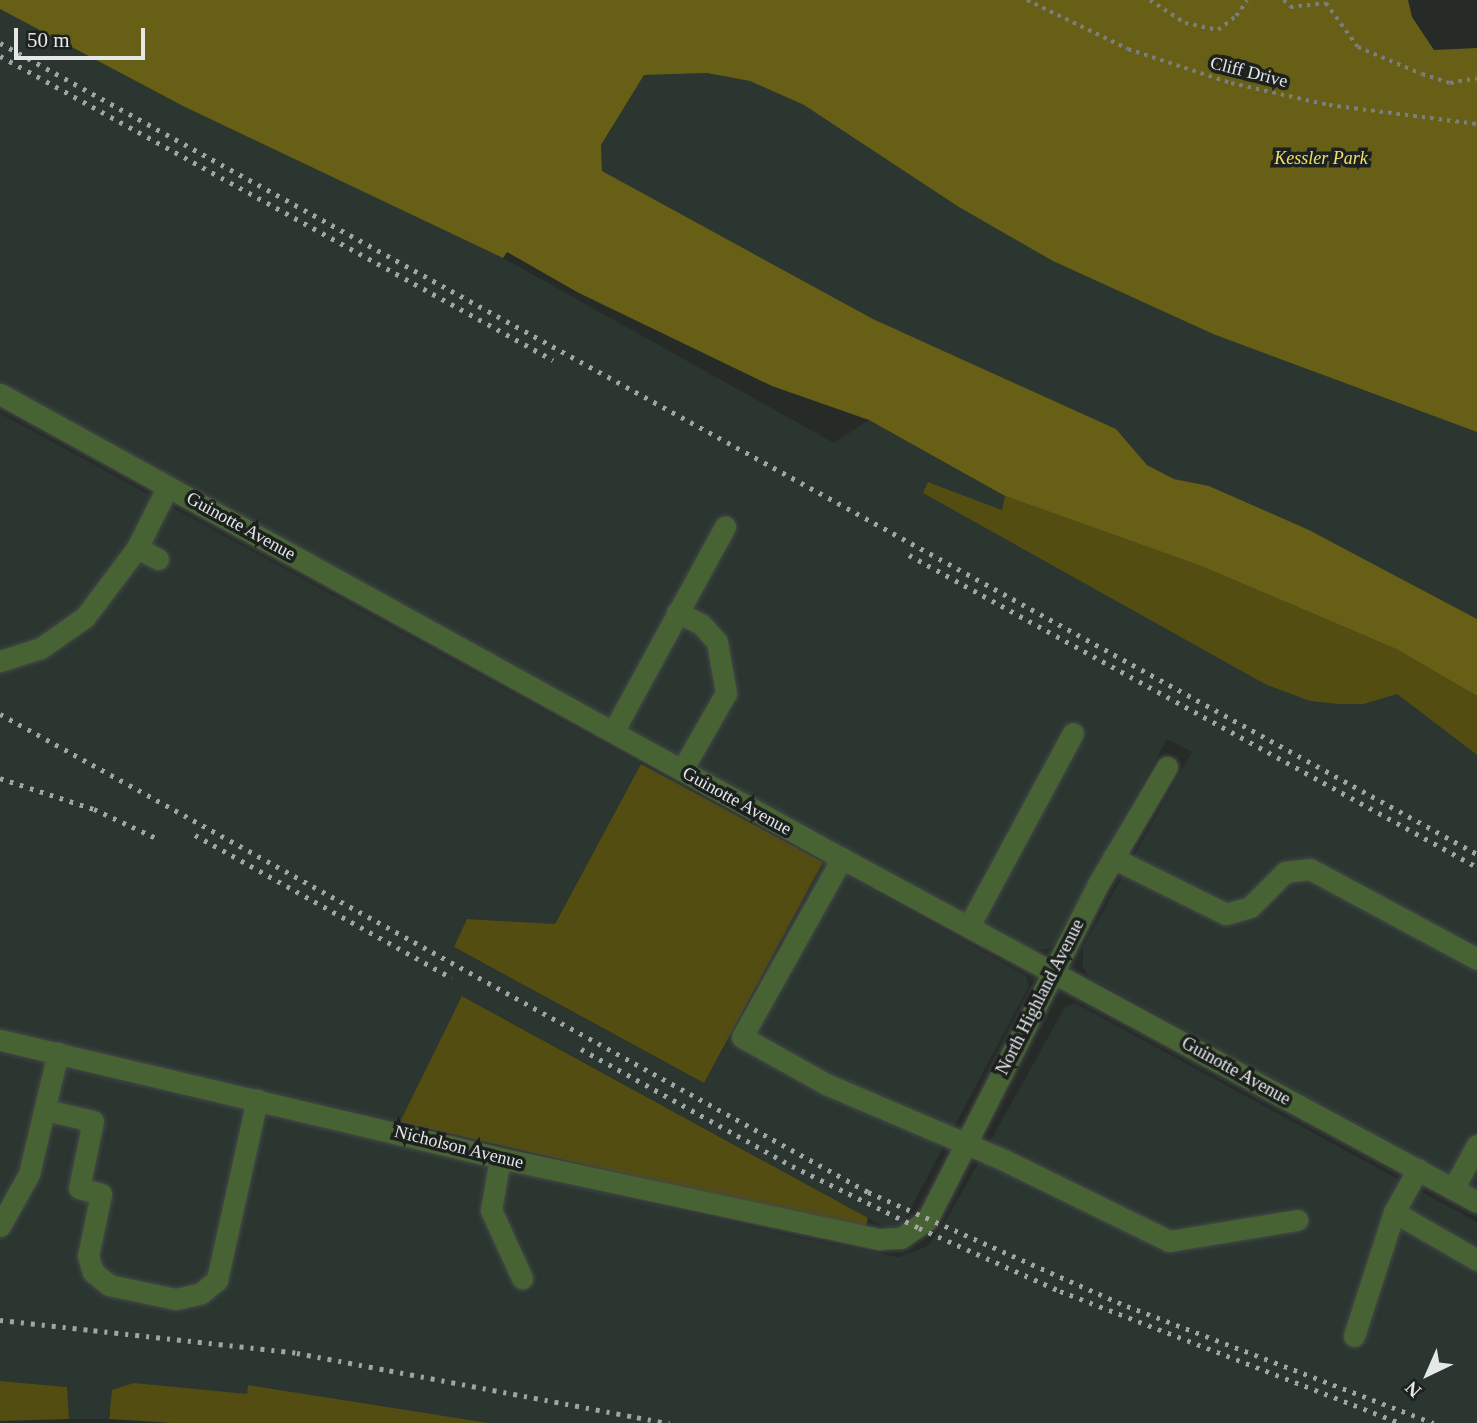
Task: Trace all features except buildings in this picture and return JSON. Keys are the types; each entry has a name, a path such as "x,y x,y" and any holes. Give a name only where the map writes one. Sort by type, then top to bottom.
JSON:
{"street":[{"name":"Guinotte Avenue","path":"0,394 842,858 1477,1202"},
{"path":"0,661 41,648 85,617 137,548 168,486"},
{"path":"613,732 725,527"},
{"path":"137,548 158,559"},
{"path":"677,612 701,624 717,642 726,692 682,770"},
{"path":"969,926 1073,733"},
{"name":"North Highland Avenue","path":"919,1228 927,1220 1113,858 1167,767"},
{"path":"842,858 742,1037 887,1113 966,1143 1169,1241 1297,1220"},
{"path":"1113,858 1226,914 1250,907 1285,872 1310,869 1477,959"},
{"name":"Nicholson Avenue","path":"0,1040 500,1158 879,1239 901,1238 919,1228"},
{"path":"0,1226 29,1174 58,1052"},
{"path":"46,1110 93,1121 79,1188 101,1195 88,1256 93,1272 109,1285 176,1299 201,1293 217,1280 257,1099"},
{"path":"1453,1189 1477,1145"},
{"path":"500,1158 491,1210 522,1278"},
{"path":"1353,1336 1394,1212 1418,1170"},
{"path":"1394,1212 1477,1260"}],"path":[{"name":"Cliff Drive","path":"1027,0 1128,49 1231,83 1329,105 1477,124"},
{"path":"1150,0 1185,23 1218,30 1236,16 1247,0"},
{"path":"1284,0 1290,7 1326,3 1358,47 1422,74 1450,83 1477,78"}],"shaded area":[{"path":"0,9 183,106 503,258 834,443 869,420 1005,496 1002,510 929,482 1310,701 1364,704 1397,694 1477,755 1477,1190 1090,978 1083,968 1083,947 1192,752 1167,739 1055,943 1049,949 1032,950 0,382"},
{"path":"707,73 750,81 804,105 1053,261 1213,334 1477,432 1477,619 1309,530 1209,486 1174,479 1147,465 1116,429 873,319 602,171 601,146 644,75"},
{"path":"0,413 641,764 555,924 467,919 455,948 704,1083 823,862 1026,976 1029,986 902,1225 886,1228 463,996 400,1122 0,1031"},
{"path":"928,482 1002,510 1005,496 1201,566 1396,649 1477,696 1477,755 1397,694 1364,704 1340,704 1310,701 1265,684 923,493"},
{"path":"641,764 823,862 704,1083 454,947 467,919 555,924"},
{"path":"462,996 868,1218 865,1230 400,1122"},
{"path":"1075,1003 1477,1222 1477,1423 489,1423 248,1385 247,1395 134,1383 108,1414 109,1419 69,1419 67,1387 0,1381 0,1053 800,1238 898,1257 928,1246 948,1217 1065,1007"},
{"path":"0,1381 67,1387 69,1419 0,1421"},
{"path":"134,1383 247,1394 248,1385 489,1423 173,1423 109,1419 112,1390"}],"green space":[{"name":"Kessler Park","path":"0,0 1408,0 1412,17 1434,50 1477,48 1477,432 1213,334 1053,261 959,207 804,105 750,81 707,73 644,75 601,145 602,171 873,319 1116,429 1147,465 1174,479 1209,486 1309,530 1477,619 1477,696 1396,649 1201,566 1005,496 869,420 772,386 579,293 507,252 503,258 183,106 0,9"}],"railway":[{"path":"0,43 1477,854"},
{"path":"0,56 553,360"},
{"path":"909,555 1477,867"},
{"path":"0,714 868,1192 1127,1306 1433,1423"},
{"path":"0,778 94,809 156,838"},
{"path":"195,835 452,978"},
{"path":"581,1049 792,1166 919,1228 1060,1291 1400,1423"},
{"path":"0,1320 297,1353 669,1423"}]}
